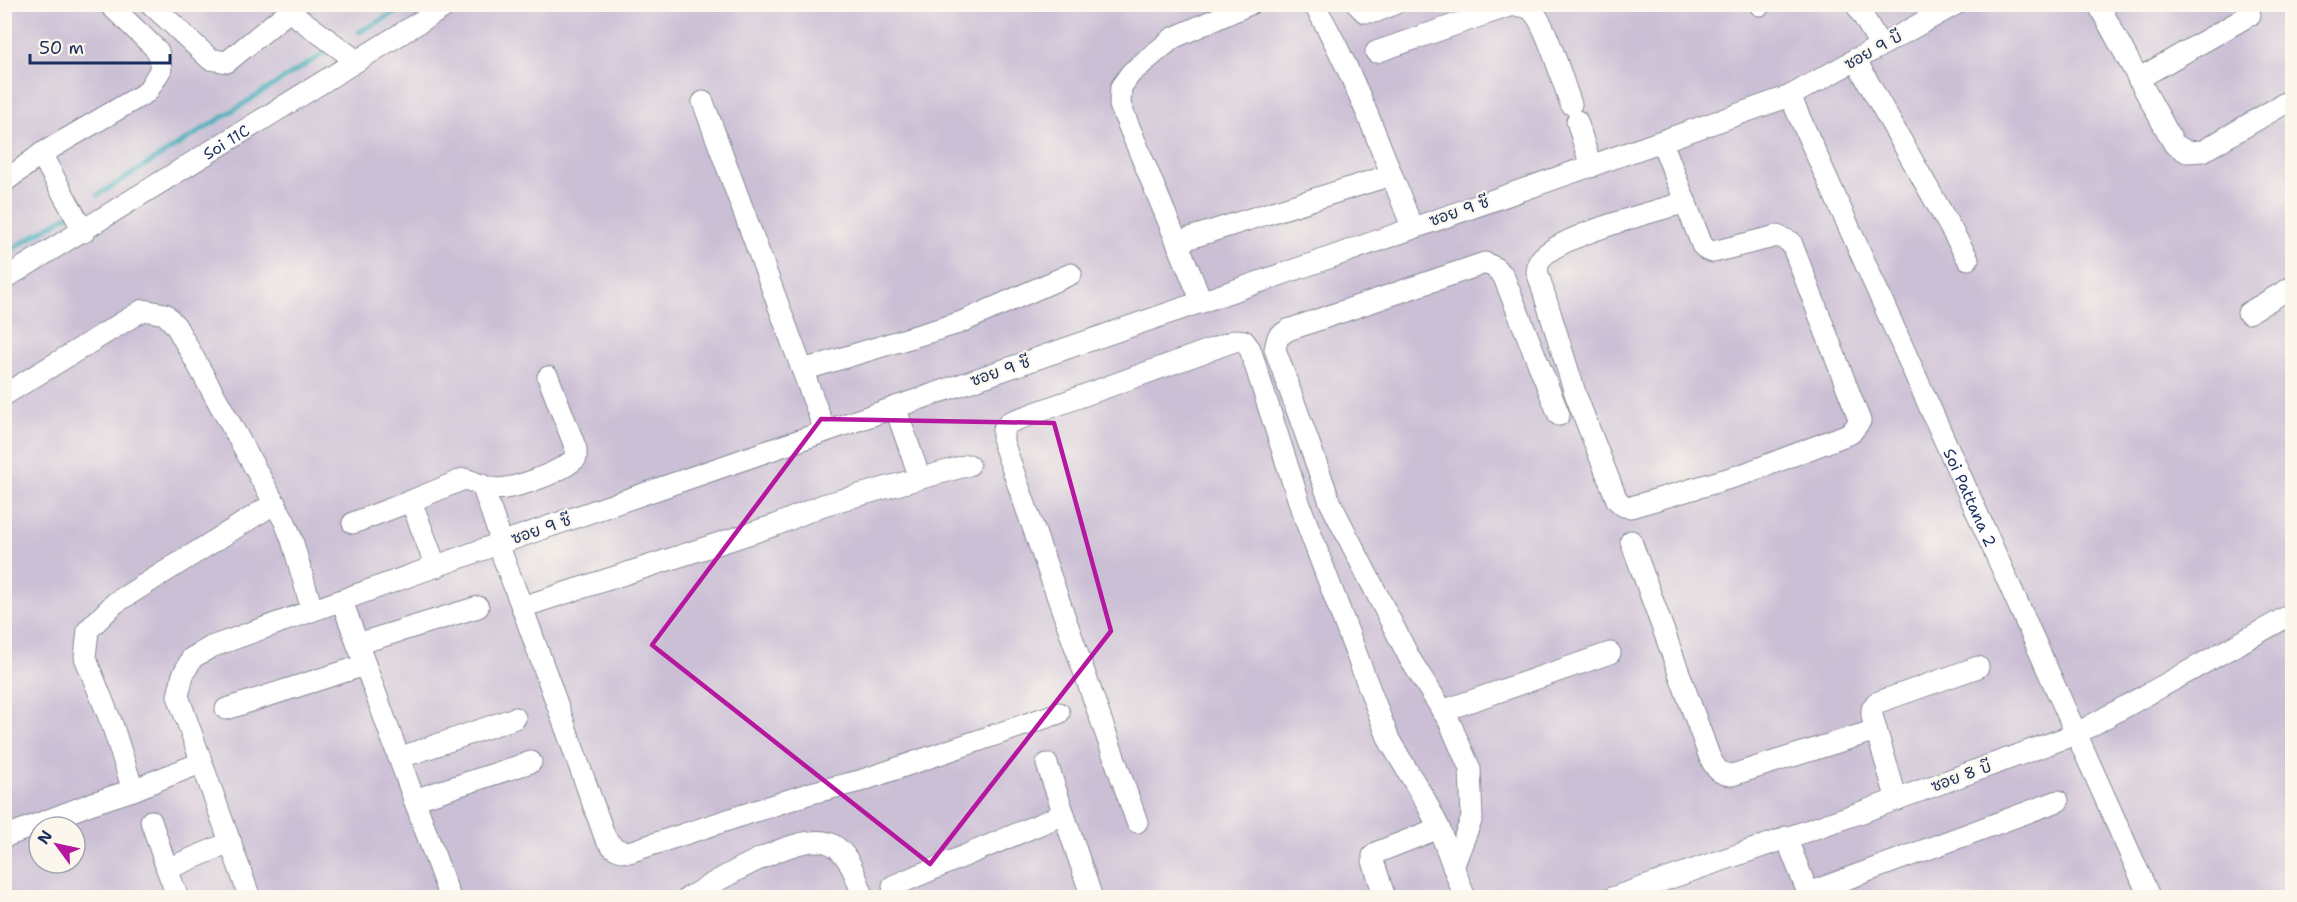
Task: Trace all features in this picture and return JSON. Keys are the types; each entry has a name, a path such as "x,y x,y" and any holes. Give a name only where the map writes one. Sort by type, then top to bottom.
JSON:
{"street":[{"path":"4,182 40,154 147,92 161,69 158,51 109,4"},
{"path":"151,4 210,59 226,62 286,8 357,61"},
{"name":"Soi 11C","path":"4,279 84,232 449,4"},
{"path":"1202,302 1120,105 1121,87 1131,73 1173,38 1250,4"},
{"path":"1314,4 1335,40 1359,91 1412,227"},
{"path":"1357,4 1365,12 1375,12 1394,4"},
{"path":"1856,4 1880,45"},
{"name":"ซอย 9 บี","path":"1791,96 1956,4"},
{"path":"2098,4 2174,144 2187,152 2203,151 2292,99"},
{"path":"1376,52 1509,6 1523,5 1533,11 1542,25 1592,167"},
{"path":"2138,78 2250,15"},
{"path":"1855,59 1968,259"},
{"name":"ซอย 9 ซี","path":"250,897 178,696 183,675 192,658 211,647 500,544 1202,302 1412,227 1592,167 1791,96"},
{"name":"Soi Pattana 2","path":"1791,96 2150,897"},
{"path":"703,102 825,431"},
{"path":"1662,142 1686,202 1702,245 1707,250 1713,252 1777,236 1791,242 1860,421 1851,433 1744,474 1631,507 1624,506 1617,500 1576,396 1537,271 1539,260 1551,250 1583,234 1686,202"},
{"path":"40,154 84,232"},
{"path":"1177,242 1391,175"},
{"path":"1453,867 1472,818 1470,769 1442,711 1410,659 1330,502 1275,349 1278,338 1288,330 1485,263 1503,275 1559,415"},
{"path":"803,370 959,323 1071,274"},
{"path":"2248,313 2292,287"},
{"path":"4,395 143,310 165,314 176,326 275,502 292,540 312,610"},
{"path":"1137,822 1007,452 1003,430 1010,422 1237,340 1244,341 1250,349 1302,512 1389,740 1425,800 1465,897"},
{"path":"353,523 464,479 491,488 508,489 567,466 576,458 576,449 548,377"},
{"path":"895,407 920,478"},
{"path":"522,607 776,525 823,505 969,465"},
{"path":"482,485 522,607 605,837 618,851 629,852 811,793 860,781 1059,713"},
{"path":"411,501 436,567"},
{"path":"133,790 113,727 85,657 88,630 115,603 275,502"},
{"path":"1631,541 1698,727 1716,769 1724,775 1732,775 1876,730"},
{"path":"342,601 450,897"},
{"path":"357,644 478,607"},
{"name":"ซอย 8 บี","path":"1619,896 1897,800 2076,734 2292,614"},
{"path":"1442,711 1610,653"},
{"path":"226,709 365,665"},
{"path":"1897,800 1872,716 1876,703 1977,667"},
{"path":"399,758 515,718"},
{"path":"414,800 531,762"},
{"path":"4,837 201,763"},
{"path":"1047,764 1092,897"},
{"path":"1786,837 1809,895 2058,801"},
{"path":"893,886 1064,814"},
{"path":"152,821 178,897"},
{"path":"1385,897 1373,856 1438,828"},
{"path":"688,897 766,855 814,841 829,843 843,853 864,897"},
{"path":"167,869 231,842"}],"highlighted area":[{"path":"821,419 1054,423 1111,631 930,864 652,645"}],"shaded area":[{"path":"5,5 2292,5 2292,897 5,898"}],"waterway":[{"path":"359,32 411,4"},
{"path":"98,195 331,49"},
{"path":"4,254 68,215"}]}
